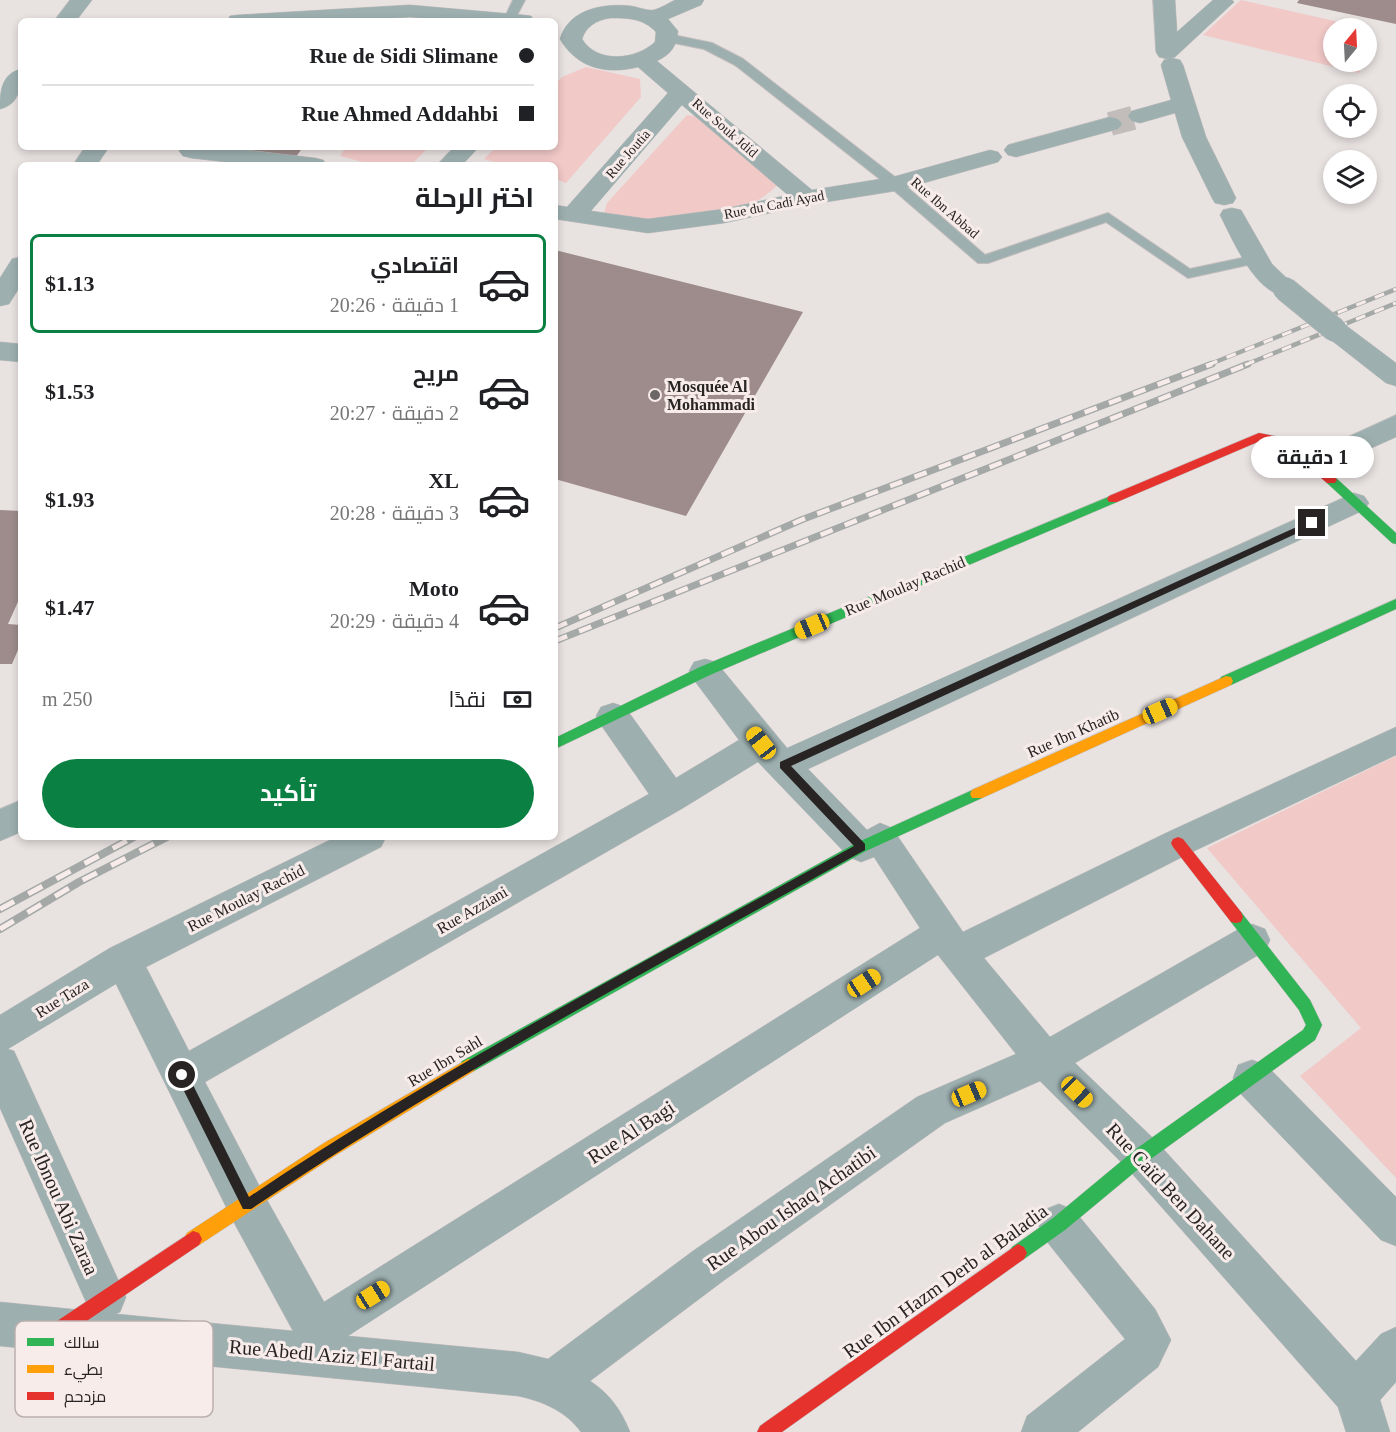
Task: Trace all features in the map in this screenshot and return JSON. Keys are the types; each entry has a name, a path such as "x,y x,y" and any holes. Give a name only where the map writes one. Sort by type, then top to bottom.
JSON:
{"street":[{"path":"67,18 81,0"},
{"path":"388,0 407,16"},
{"path":"653,18 693,0"},
{"path":"1164,0 1167,51 1221,1"},
{"path":"610,12 633,13 653,18 664,26 668,38 662,49 642,59 617,62 597,60 578,51 564,37 590,17 610,12"},
{"path":"339,18 407,16 462,18"},
{"name":"Rue Souk Jdid","path":"642,59 807,198"},
{"path":"1172,65 1194,137 1259,264 1335,330 1395,375"},
{"path":"0,102 18,80"},
{"name":"Rue Joutia","path":"564,214 682,91"},
{"path":"1140,116 1183,104"},
{"path":"0,108 18,109"},
{"path":"1016,150 1110,124"},
{"path":"452,162 464,150"},
{"path":"189,154 311,160"},
{"name":"Rue du Cadi Ayad","path":"564,214 648,226 724,216 807,198 895,184 990,157"},
{"path":"0,298 18,270"},
{"path":"0,351 18,353"},
{"path":"1396,425 1314,464 1396,540"},
{"name":"Rue Moulay Rachid","path":"558,743 705,671 1258,437 1286,442 1314,464"},
{"name":"Rue Azziani","path":"182,1075 671,798 1354,503"},
{"name":"Rue Ibn Khatib","path":"871,843 1396,604"},
{"name":"Rue Caïd Ben Dahane","path":"705,671 772,754 871,843 1045,1060 1142,1155 1362,1413"},
{"path":"613,716 671,798"},
{"name":"Rue Al Bagi","path":"322,1343 950,943 1178,843 1396,740"},
{"path":"0,827 18,816"},
{"name":"Rue Moulay Rachid","path":"123,960 363,840"},
{"name":"Rue Ibn Sahl","path":"71,1321 330,1149 487,1055 871,843"},
{"path":"1178,843 1252,940"},
{"name":"Rue Abou Ishaq Achatibi","path":"554,1382 708,1266 931,1110 1045,1060 1252,940"},
{"name":"Rue Ibn Hazm Derb al Baladia","path":"766,1432 1059,1224 1142,1155 1309,1035 1314,1025 1305,1005 1252,940"},
{"path":"123,960 247,1205 322,1343"},
{"name":"Rue Taza","path":"0,1035 123,960"},
{"name":"Rue Ibnou Abi Zaraa","path":"0,1064 39,1156 105,1297"},
{"path":"1252,1078 1396,1226"},
{"path":"1043,1432 1143,1352 1149,1340 1140,1324 1059,1224"},
{"name":"Rue Abedl Aziz El Fartail","path":"0,1324 15,1325"},
{"name":"Rue Abedl Aziz El Fartail","path":"213,1337 322,1343 518,1374 554,1382 591,1408 608,1432"},
{"path":"1362,1413 1396,1349"}],"lane":[{"path":"516,18 519,0"},
{"name":"Rue Ibn Abbad","path":"668,38 708,46 730,56 895,184 983,260 1108,217 1188,274 1259,264"}],"shaded area":[{"path":"1241,0 1323,18 1323,64 1203,35"},
{"path":"586,67 640,79 641,97 566,183 558,180 558,162 494,162 484,159 493,150 558,150 558,81"},
{"path":"687,115 706,118 780,182 763,197 743,208 721,215 673,220 603,217 607,203"},
{"path":"344,150 426,150 414,162 363,162 340,156"},
{"path":"1396,756 1396,1178 1300,1076 1361,1028 1207,848"}],"building":[{"path":"1299,0 1396,0 1396,24 1377,20 1377,18 1297,3"},
{"path":"228,150 301,150 293,161"},
{"name":"Mosquée Al Mohammadi","path":"558,251 803,312 686,516 558,480"},
{"path":"0,510 18,511 18,602 8,624 18,625 18,650 12,664 0,664"}],"tunnel":[{"path":"1110,124 1140,116"}],"railway":[{"path":"1208,365 1396,289"},
{"path":"1245,365 1396,303"},
{"path":"558,627 801,520 1212,364"},
{"path":"558,640 1248,364"},
{"path":"0,909 128,840"},
{"path":"0,929 79,882 161,840"}],"traffic: fast":[{"path":"1331,480 1396,540"},
{"path":"558,743 705,671 1113,499"},
{"path":"1226,681 1396,604"},
{"path":"468,1066 861,847 977,794"},
{"path":"1018,1253 1059,1224 1142,1155 1309,1035 1314,1025 1305,1005 1236,917"}],"traffic: slow":[{"path":"977,794 1226,681"},
{"path":"193,1239 330,1149 468,1066"}],"traffic: jam":[{"path":"1113,499 1259,437 1286,442 1331,480"},
{"path":"1178,843 1236,917"},
{"path":"72,1321 193,1239"},
{"path":"766,1432 1018,1253"}],"place":[{"name":"Mosquée Al Mohammadi","path":"655,395"}],"route":[{"path":"182,1075 247,1205 330,1149 487,1055 861,847 784,765 1312,523"}]}
